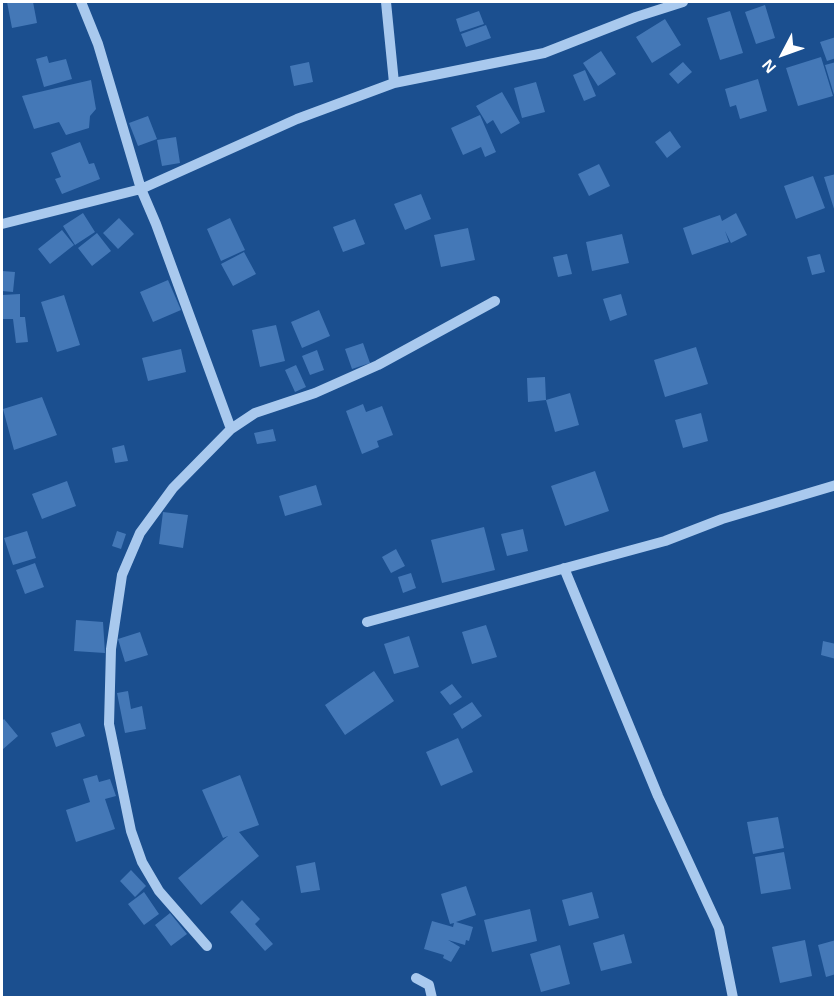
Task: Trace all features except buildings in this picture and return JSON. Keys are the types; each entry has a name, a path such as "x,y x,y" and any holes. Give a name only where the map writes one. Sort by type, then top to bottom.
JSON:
{"street":[{"path":"81,2 98,44 141,189 231,429"},
{"path":"386,2 394,83"},
{"path":"2,224 141,189 297,119 394,83 544,52 683,2"},
{"path":"207,946 159,891 142,862 131,831 109,724 111,649 122,576 140,533 173,488 231,429 255,413 315,393 378,365 495,301"},
{"path":"368,622 665,541 722,519 836,485"},
{"path":"564,568 658,796 719,928 733,998"},
{"path":"416,978 429,985 432,998"}]}
